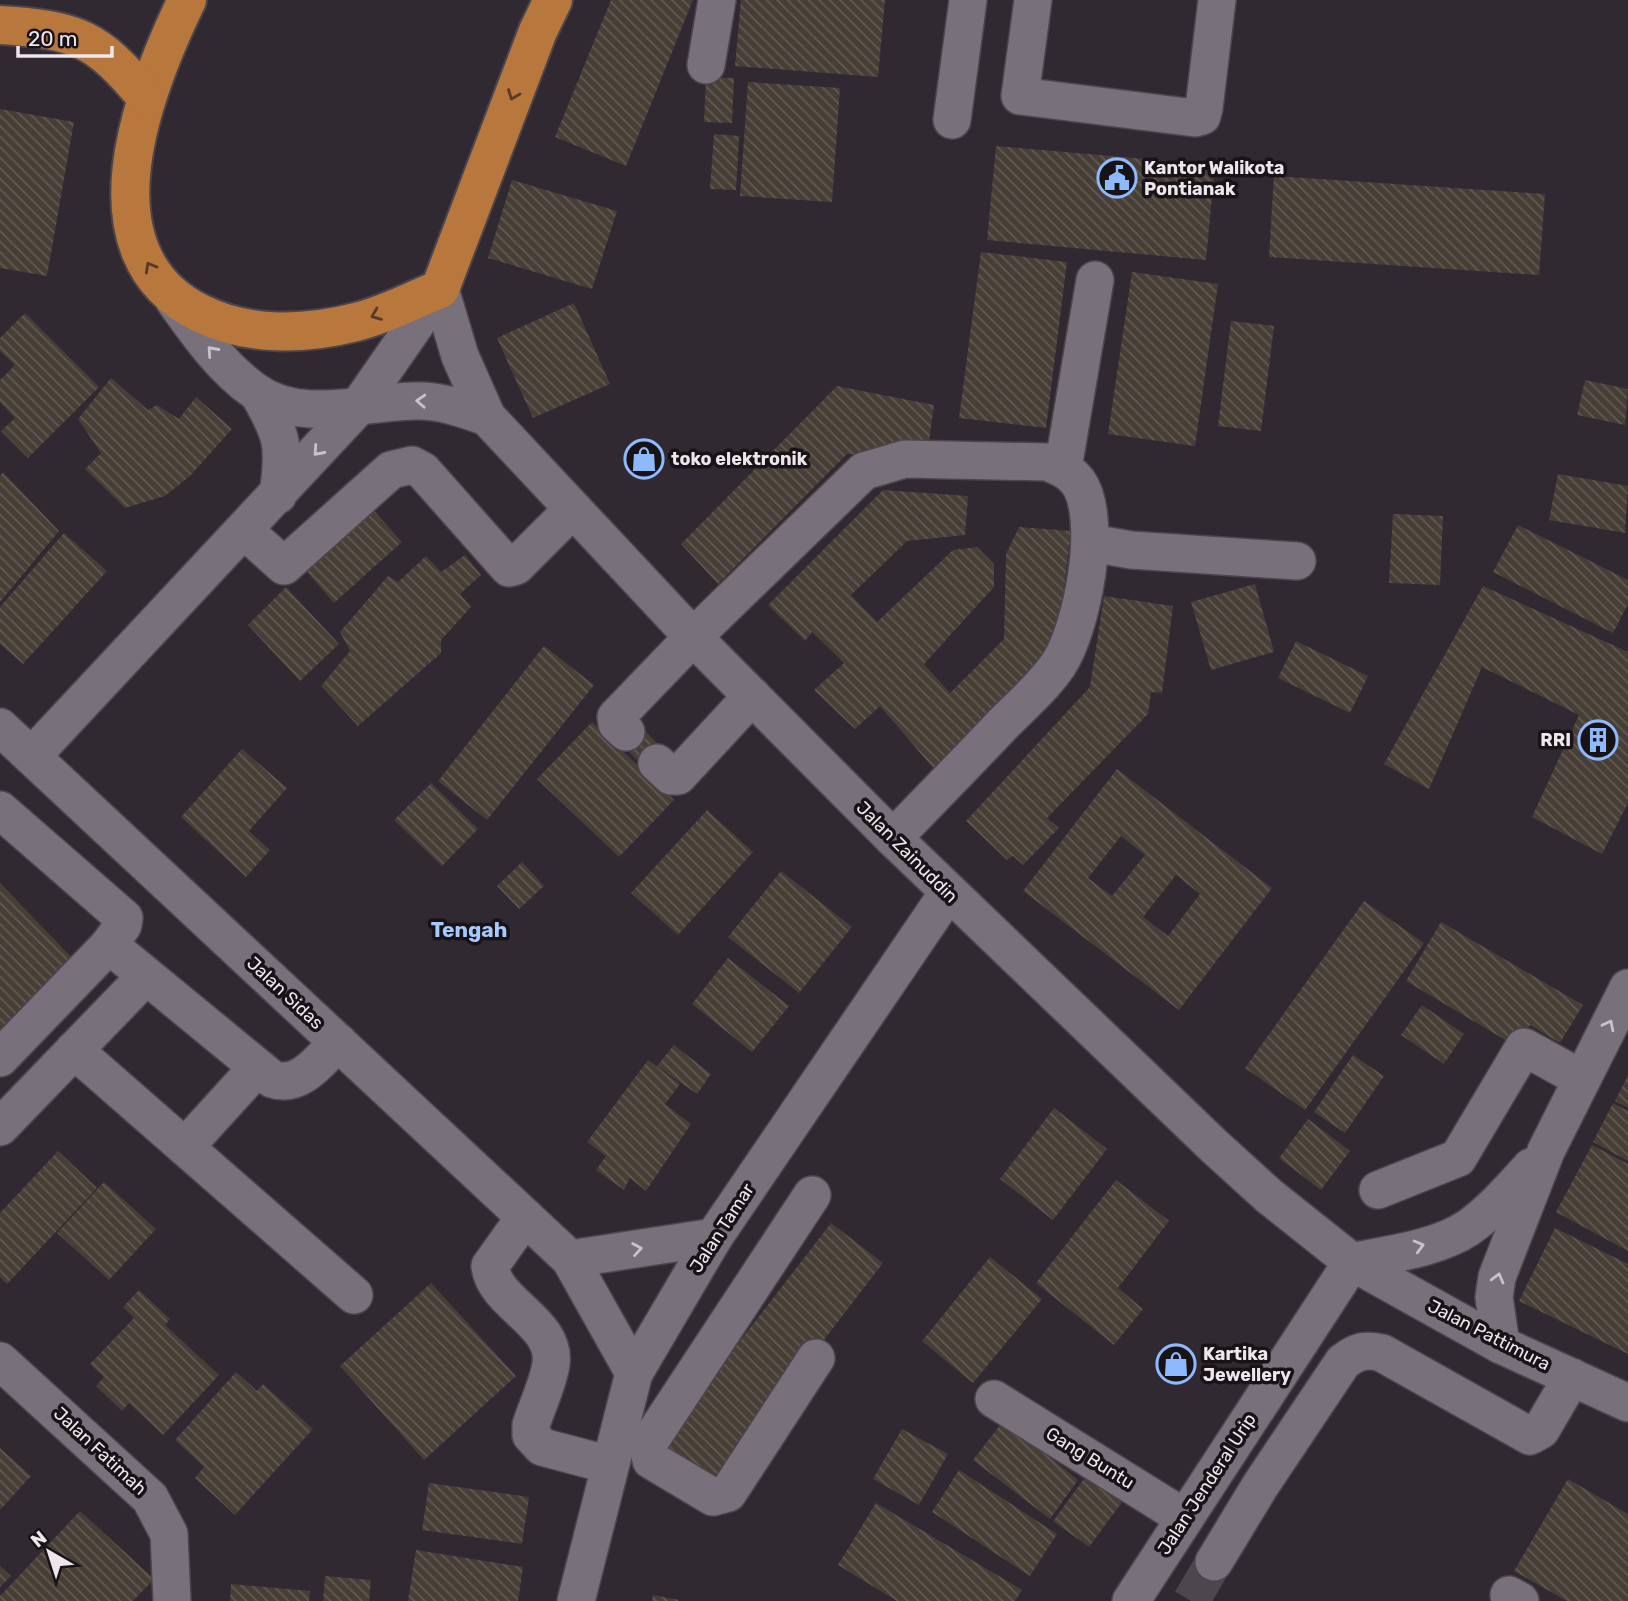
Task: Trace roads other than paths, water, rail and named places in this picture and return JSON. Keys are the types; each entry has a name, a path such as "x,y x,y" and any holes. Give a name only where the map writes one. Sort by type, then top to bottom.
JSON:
{"highway":[{"path":"187,0 146,97 132,161 129,205 134,235 152,273 174,300 218,322 256,330 299,332 358,322 440,289 541,10"},
{"path":"0,25 64,32 96,45 120,66 146,97"}],"street":[{"path":"706,65 717,0"},
{"path":"952,120 968,0"},
{"path":"1032,0 1020,96 1195,118 1202,116 1204,108 1217,0"},
{"path":"1063,468 1095,280"},
{"path":"32,756 358,407 440,289"},
{"name":"Jalan Zainuddin","path":"440,289 460,356 488,417 573,509 693,637 948,893 1251,1180 1352,1262"},
{"path":"174,300 202,340 227,368 258,393 277,425 283,444 278,495"},
{"name":"Jalan Zainuddin","path":"258,393 290,407 358,407 423,400 453,405 488,417"},
{"path":"626,733 617,724 616,717 693,637 864,471 905,459 1047,462 1063,468 1078,481 1088,502 1091,543 1072,636 1058,666 893,838"},
{"path":"244,530 284,566 391,470 412,465 422,471 509,568 516,566 573,509"},
{"path":"1091,543 1131,550 1297,561"},
{"path":"657,763 671,776 678,776 752,696"},
{"name":"Jalan Sidas","path":"0,727 570,1259 634,1373"},
{"path":"0,810 120,912 123,925 109,945 0,1058"},
{"name":"Jalan Tamar","path":"576,1601 634,1373 714,1237 948,893"},
{"path":"109,945 256,1069 272,1079 292,1082 338,1042"},
{"path":"7,1106 74,1050 146,976"},
{"path":"1501,1345 1494,1307 1497,1276 1546,1151 1628,988"},
{"path":"1378,1190 1458,1158 1524,1047 1582,1079"},
{"path":"74,1050 354,1295"},
{"path":"185,1147 256,1069"},
{"path":"1352,1262 1433,1242 1466,1230 1497,1205 1546,1151"},
{"path":"812,1195 648,1444 647,1453 657,1466 713,1497 728,1493 816,1359"},
{"path":"524,1217 490,1266 496,1284 538,1329 551,1353 551,1364 531,1425 531,1435 542,1447 610,1465"},
{"path":"570,1259 714,1237"},
{"name":"Jalan Pattimura","path":"1352,1262 1501,1345 1628,1403"},
{"name":"Jalan Jenderal Urip","path":"1131,1601 1352,1262"},
{"path":"671,1309 717,1339"},
{"path":"1214,1562 1260,1486 1343,1362 1354,1353 1368,1350 1382,1353 1530,1436 1541,1430 1572,1377"},
{"name":"Jalan Fatimah","path":"1,1364 150,1498 169,1534 172,1601"},
{"name":"Gang Buntu","path":"994,1399 1185,1518"},
{"path":"1222,1462 1260,1486"}],"tunnel":[{"path":"1191,1601 1214,1562"}],"place":[{"name":"Kantor Walikota Pontianak","path":"1117,178"},
{"name":"toko elektronik","path":"644,459"},
{"name":"RRI","path":"1598,740"},
{"name":"Kartika Jewellery","path":"1176,1364"}],"district":[{"name":"Tengah","path":"469,929"}]}
